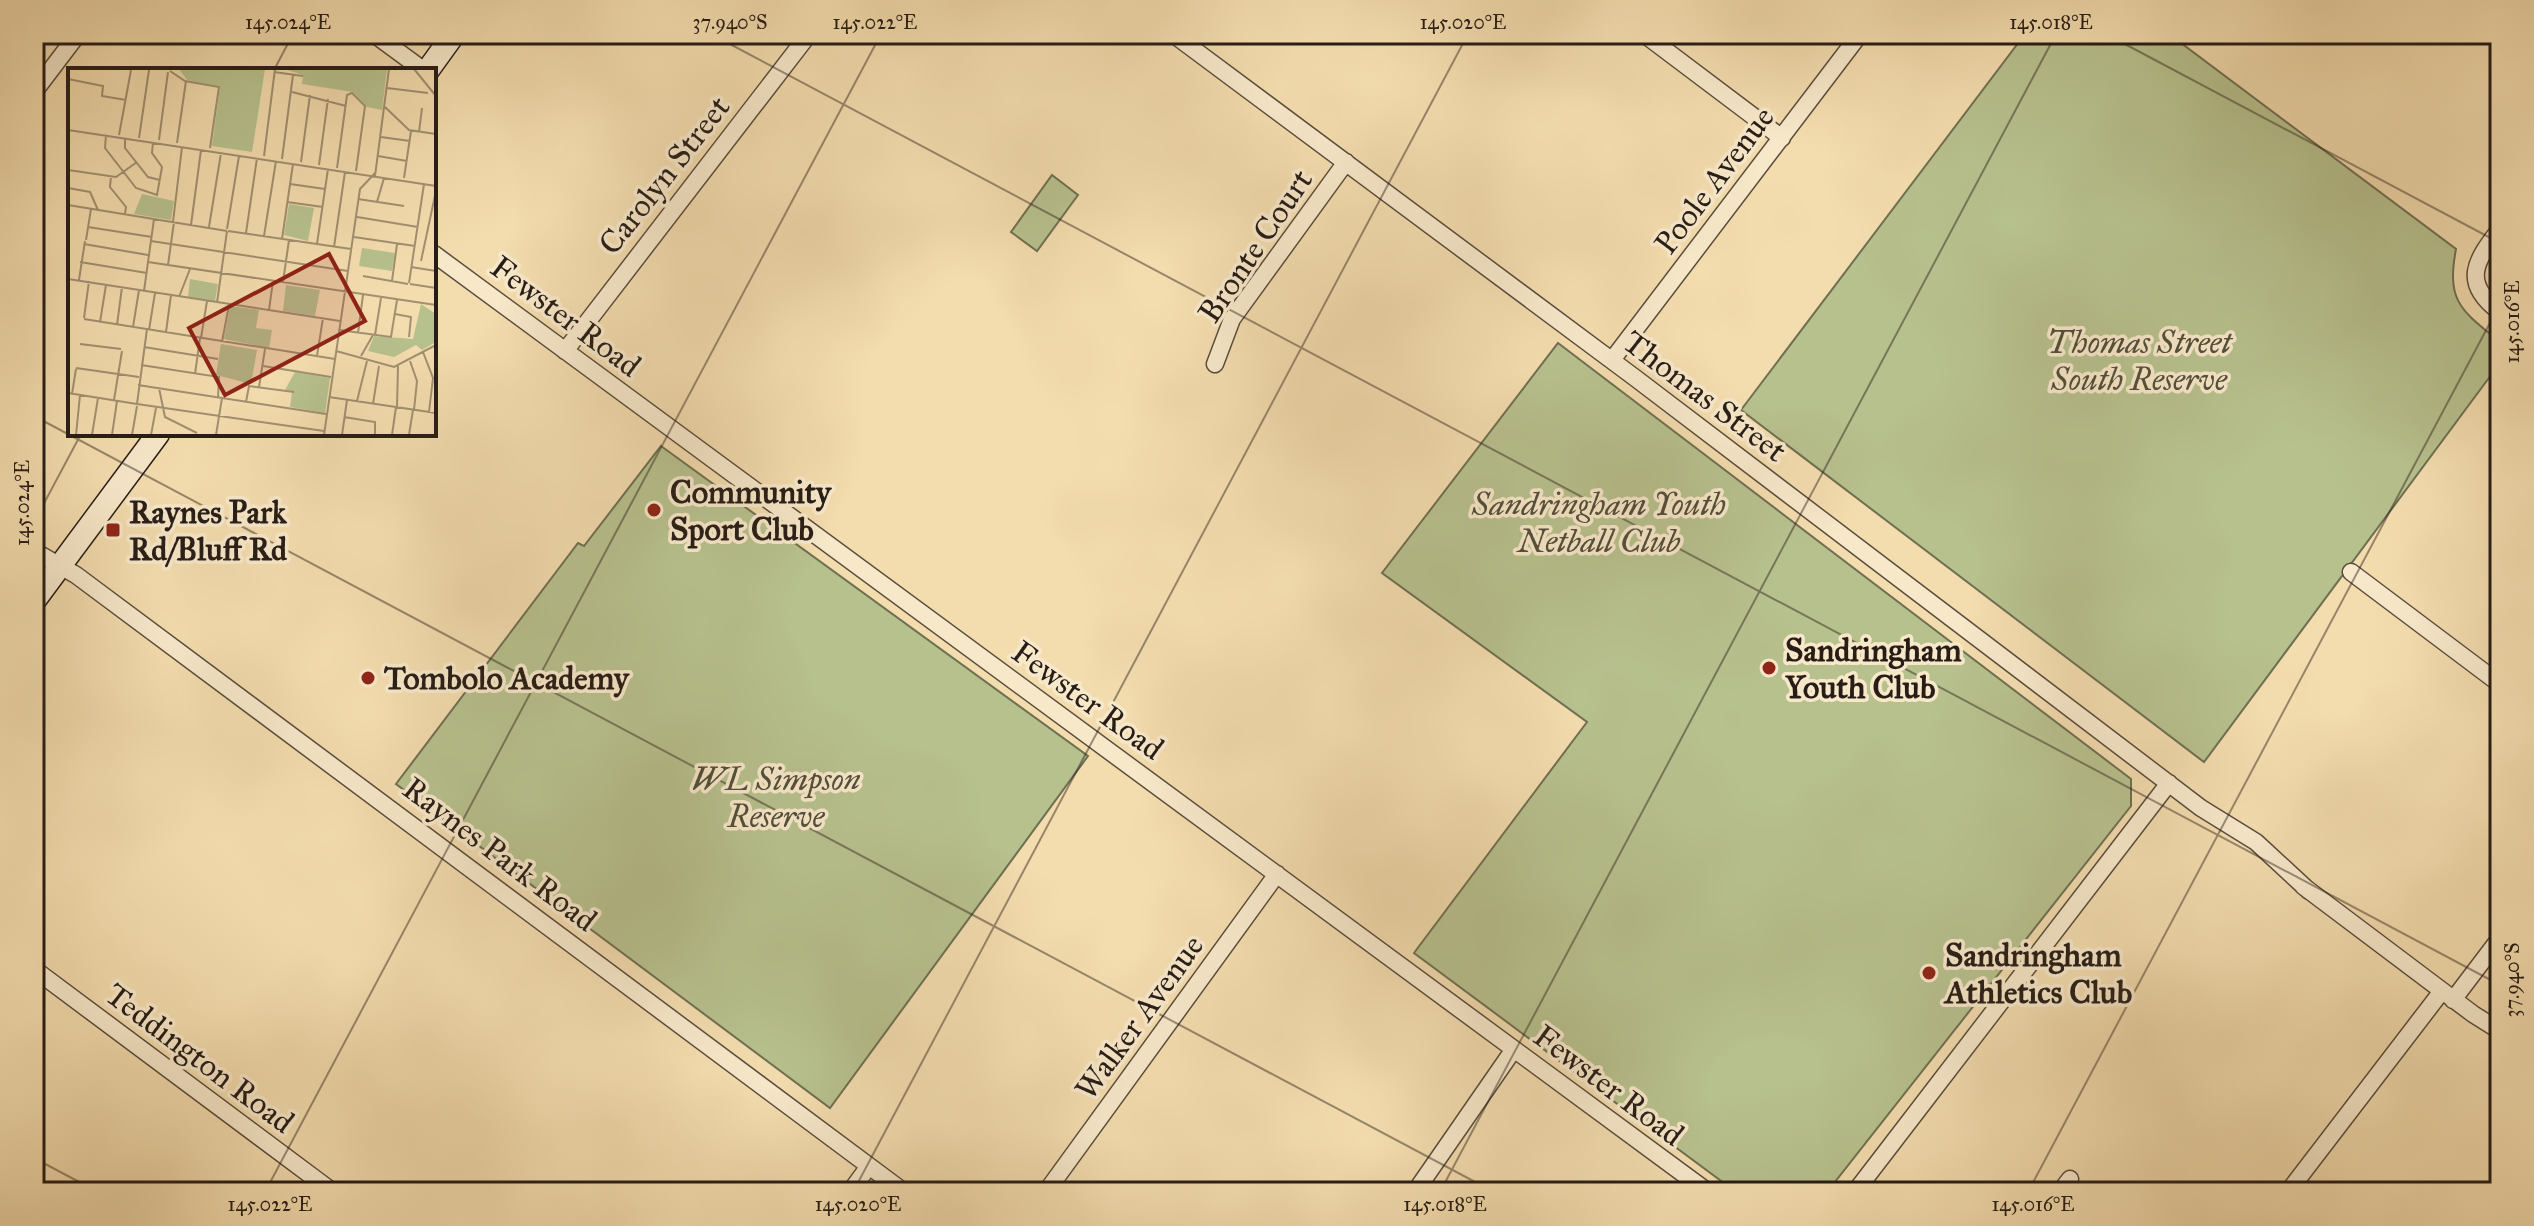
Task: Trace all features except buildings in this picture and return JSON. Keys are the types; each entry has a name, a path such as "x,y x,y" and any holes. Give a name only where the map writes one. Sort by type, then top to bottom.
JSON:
{"main road":[{"path":"427,68 454,34"},
{"path":"34,601 157,436"}],"street":[{"path":"34,92 78,34"},
{"path":"374,34 422,68"},
{"name":"Carolyn Street","path":"565,351 809,34"},
{"name":"Thomas Street","path":"1173,34 1612,360 2169,783 2238,843 2262,856 2448,996 2500,1031"},
{"path":"1644,34 1782,138"},
{"name":"Poole Avenue","path":"1612,360 1860,34"},
{"name":"Bronte Court","path":"1215,364 1232,319 1346,162"},
{"path":"2500,229 2481,254 2475,275 2484,301 2500,312"},
{"name":"Fewster Road","path":"436,255 1708,1192"},
{"path":"34,538 50,549 61,564"},
{"path":"34,551 61,564"},
{"name":"Raynes Park Road","path":"61,564 904,1192"},
{"path":"2351,572 2500,684"},
{"path":"1855,1192 2169,783"},
{"name":"Walker Avenue","path":"1046,1192 1277,874"},
{"path":"2288,1192 2448,996 2500,938"},
{"name":"Teddington Road","path":"34,969 333,1192"},
{"name":"Thomas Street","path":"2473,1014 2500,1041"},
{"path":"1415,1192 1514,1049"},
{"path":"850,1192 869,1166"}],"green space":[{"name":"Thomas Street South Reserve","path":"2025,34 2169,34 2456,249 2453,267 2455,293 2466,312 2500,342 2500,363 2204,762 1741,410"},
{"path":"1052,175 1078,195 1037,251 1011,232"},
{"name":"Sandringham Youth Netball Club","path":"1558,343 2131,779 2131,806 1827,1192 1736,1192 1414,953 1587,722 1382,573"},
{"name":"WL Simpson Reserve","path":"661,446 1088,756 830,1108 396,784 578,543 584,546"}],"place":[{"name":"Community Sport Club","path":"654,510"},
{"name":"Raynes Park Rd/Bluff Rd","path":"113,530"},
{"name":"Sandringham Youth Club","path":"1769,668"},
{"name":"Tombolo Academy","path":"368,678"},
{"name":"Sandringham Athletics Club","path":"1929,973"}]}
